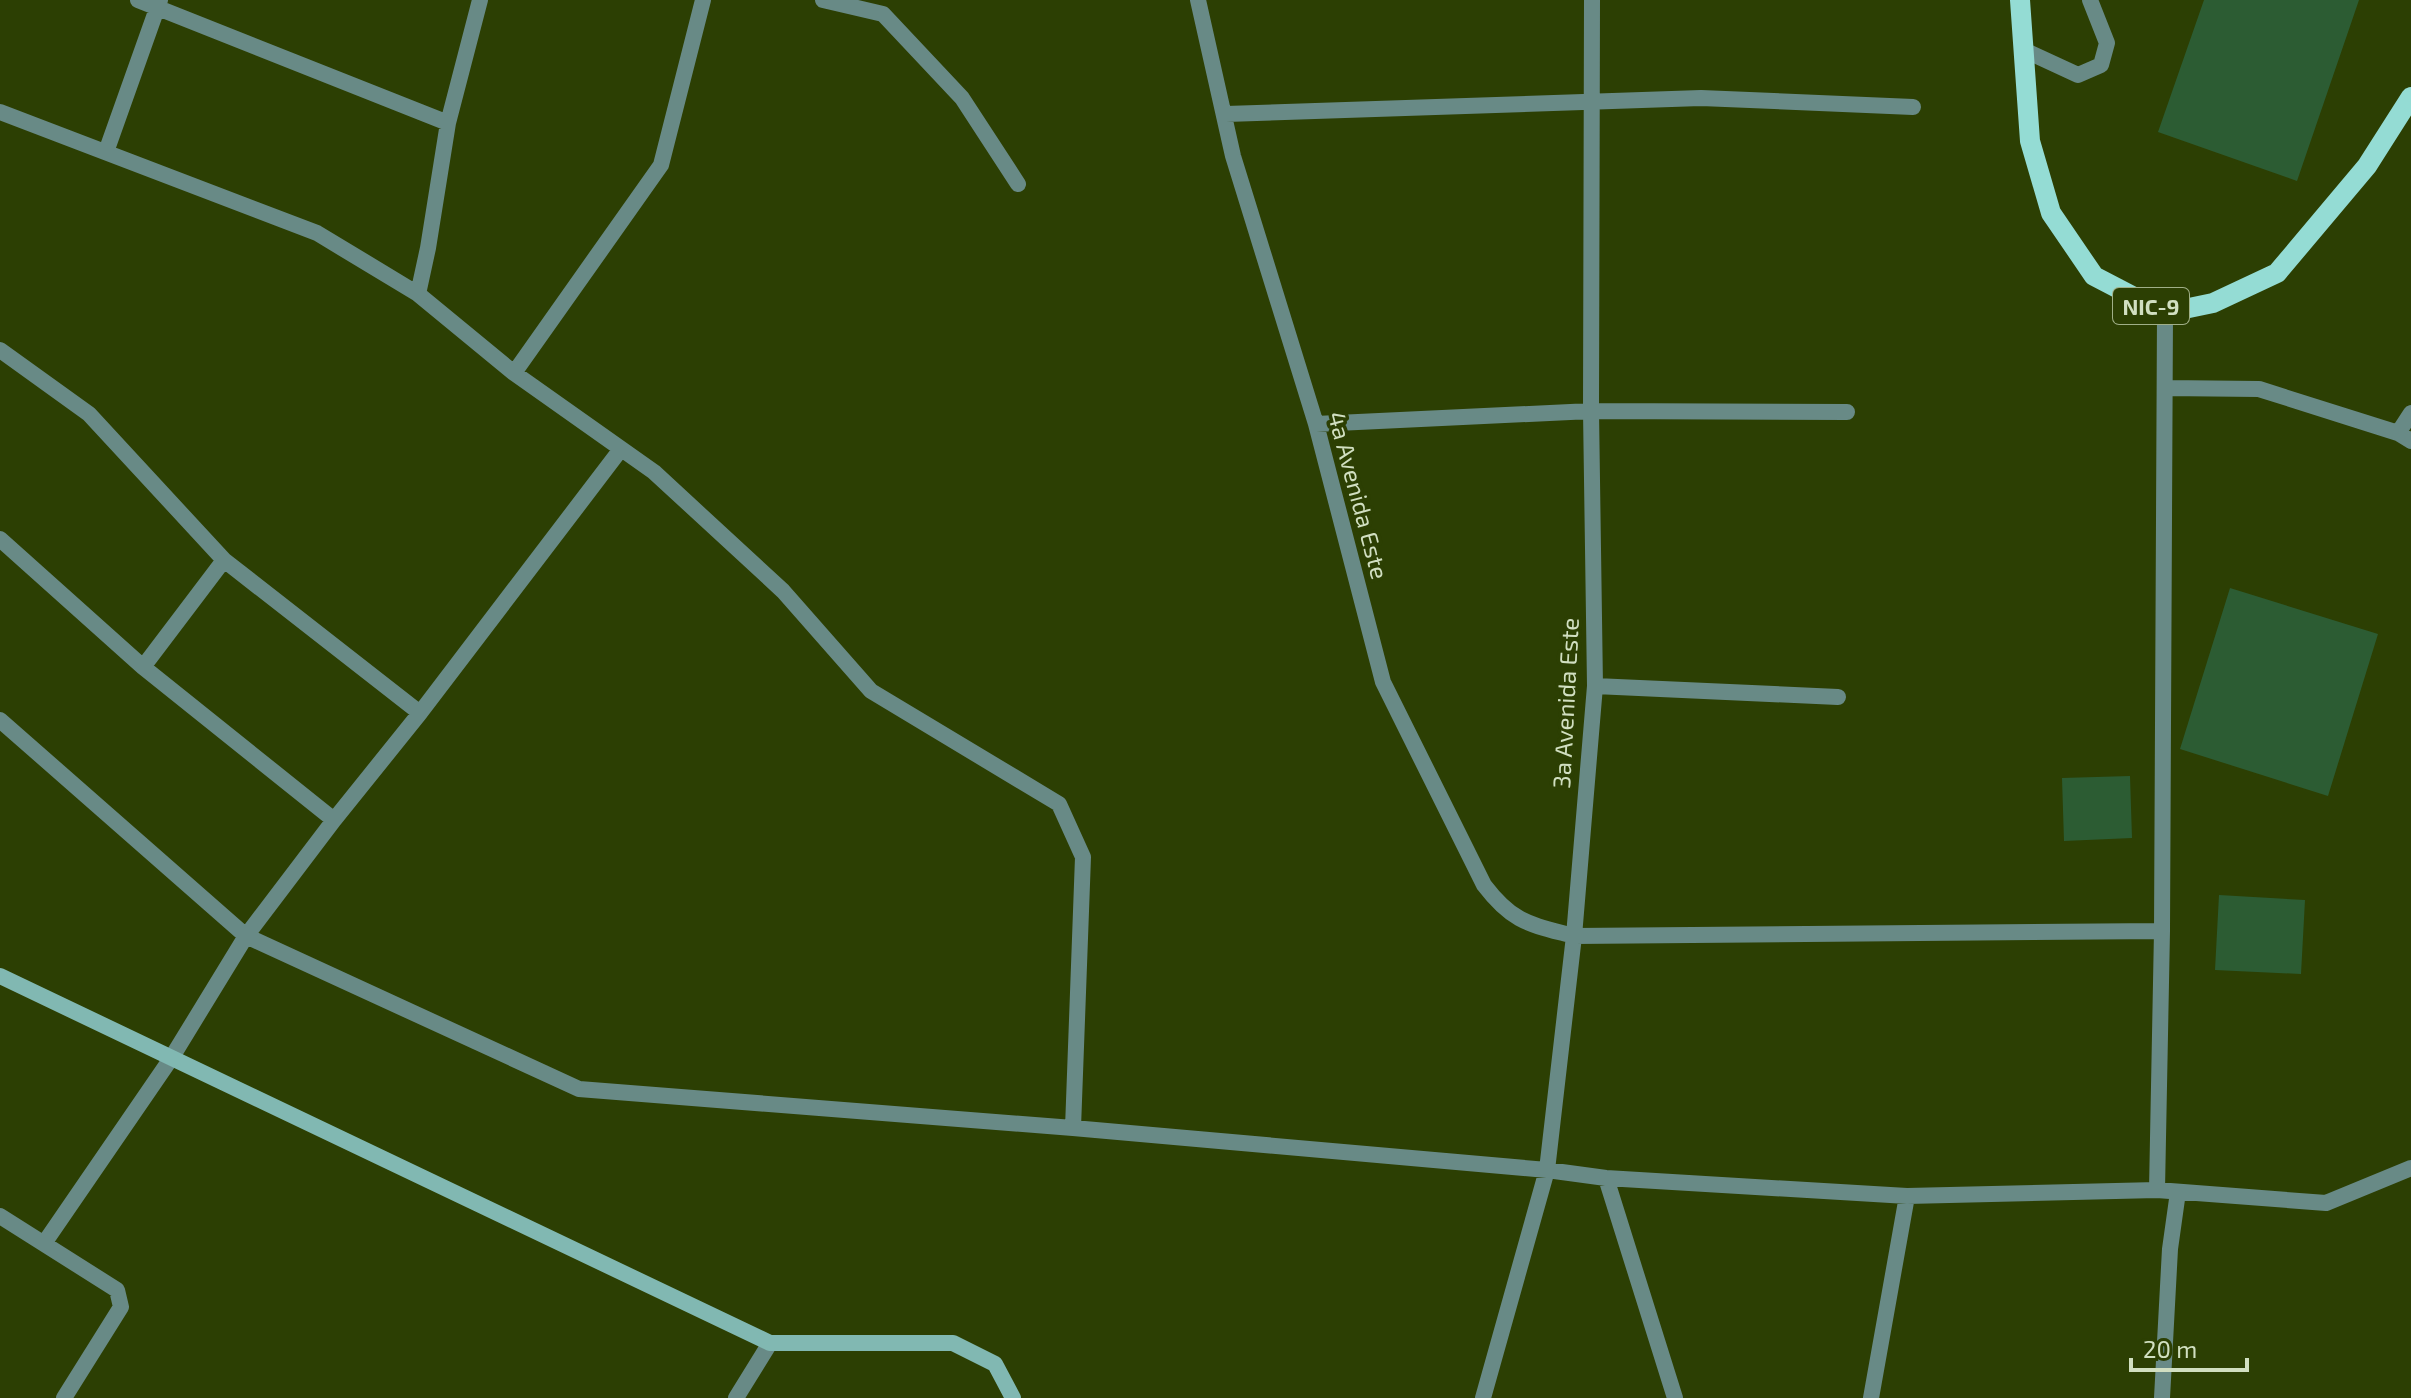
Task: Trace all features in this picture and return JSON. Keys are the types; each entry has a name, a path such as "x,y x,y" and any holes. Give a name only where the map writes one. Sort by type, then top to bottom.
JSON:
{"main road":[{"name":"NIC-9","path":"2020,0 2030,141 2051,213 2094,276 2165,313 2213,303 2277,273 2367,166 2411,97"},
{"path":"0,976 770,1343 953,1343 995,1364 1013,1398"}],"street":[{"path":"138,0 158,4 448,123"},
{"path":"418,294 448,123 480,0"},
{"path":"514,373 661,165 703,0"},
{"path":"823,0 883,14 962,98 1018,184"},
{"name":"4a Avenida Este","path":"1198,0 1233,156 1316,424 1383,682 1484,885 1501,907 1527,923 1574,936 2162,931"},
{"name":"3a Avenida Este","path":"1483,1398 1547,1170 1574,936 1595,686 1591,411 1592,0"},
{"path":"2024,50 2078,75 2101,65 2107,43 2090,0"},
{"path":"106,152 158,4"},
{"path":"1226,114 1701,98 1913,107"},
{"path":"0,112 317,233 418,294 514,373 654,472 783,591 871,691 1059,804 1083,857 1073,1128"},
{"path":"2157,1190 2162,931 2165,313"},
{"path":"0,350 89,414 224,560 420,713"},
{"path":"2165,388 2259,389 2404,437 2411,413"},
{"path":"1316,424 1591,411 1847,412"},
{"path":"45,1242 172,1057 246,936 621,449"},
{"path":"0,539 143,667 334,820"},
{"path":"143,667 224,560"},
{"path":"1595,686 1838,697"},
{"path":"0,720 246,936 579,1089 1073,1128 1547,1170 1606,1178 1907,1196 2157,1190 2326,1203 2411,1168"},
{"path":"1606,1178 1675,1398"},
{"path":"2162,1398 2170,1249 2178,1192"},
{"path":"1871,1398 1907,1196"},
{"path":"0,1216 117,1290 120,1297 121,1307 64,1398"},
{"path":"736,1398 770,1343"}],"building":[{"path":"2204,0 2359,0 2297,181 2158,132"},
{"path":"2230,588 2378,634 2328,796 2180,749"},
{"path":"2130,776 2132,838 2064,841 2062,778"},
{"path":"2219,895 2305,900 2301,974 2215,970"}]}
